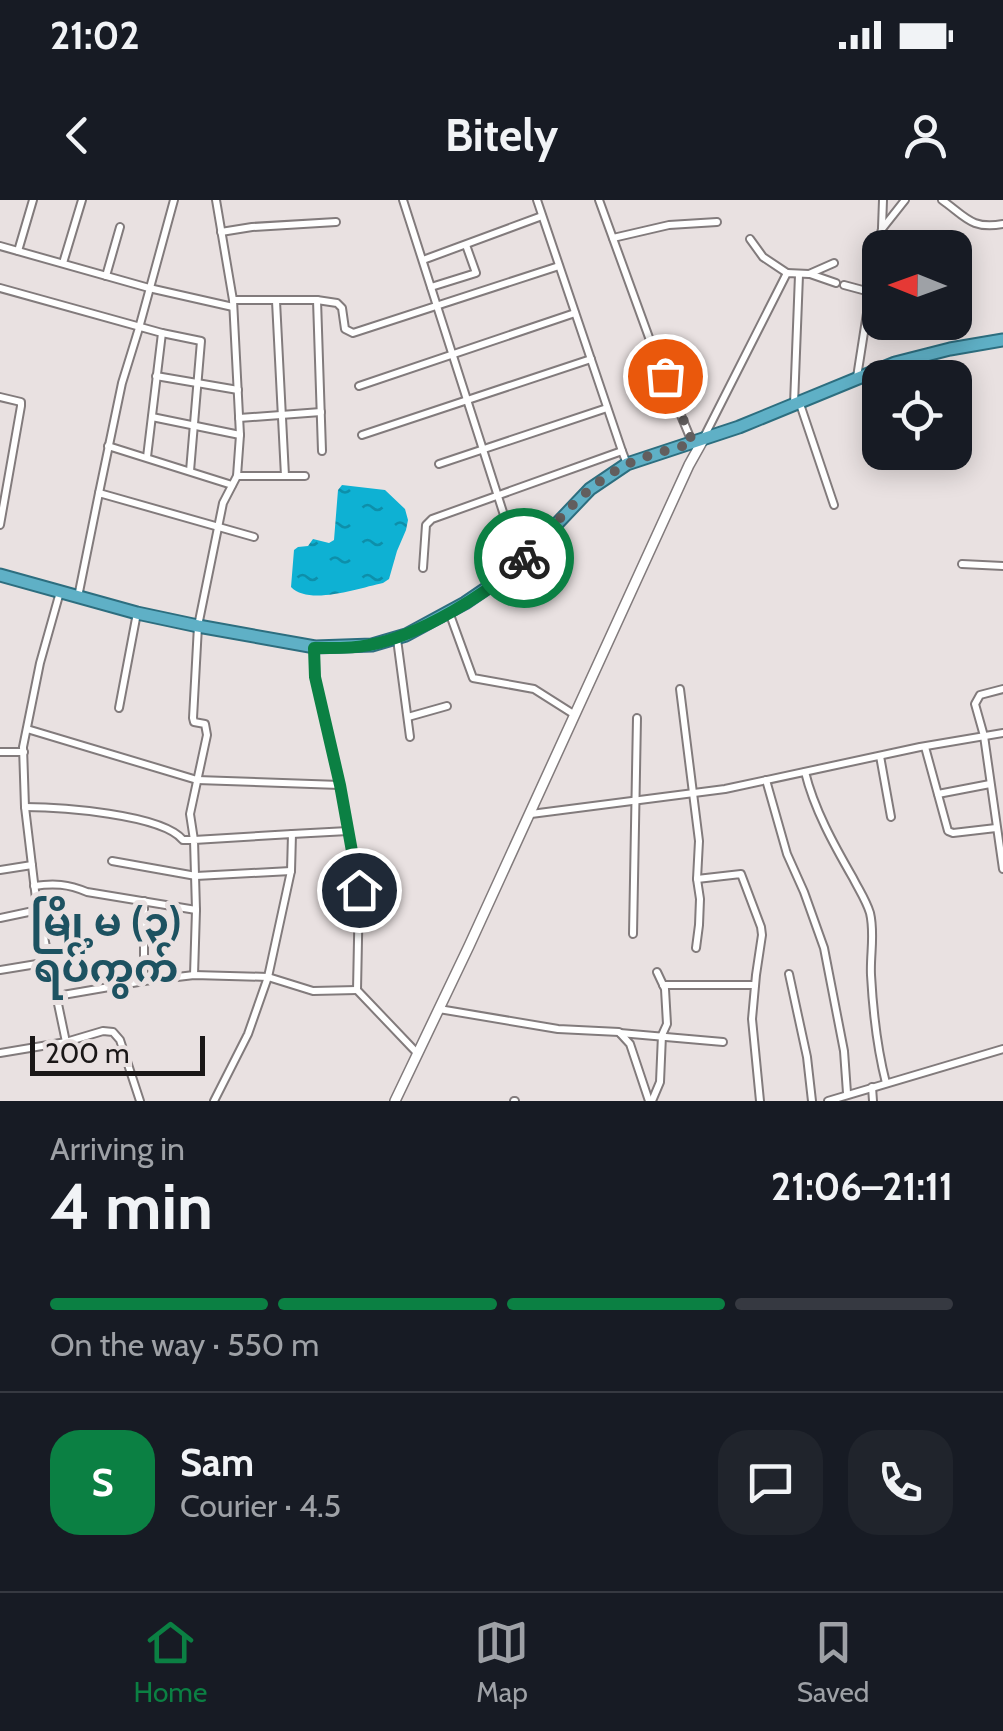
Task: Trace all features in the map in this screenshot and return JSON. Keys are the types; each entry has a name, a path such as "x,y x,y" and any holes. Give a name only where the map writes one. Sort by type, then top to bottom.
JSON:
{"highway":[{"path":"0,575 138,613 314,648 355,647 397,638 465,604 520,563 590,489 627,464 698,441 919,356 1003,340"}],"main road":[{"path":"396,1101 698,441"},
{"path":"678,448 689,465"}],"street":[{"path":"18,251 33,200"},
{"path":"63,264 82,200"},
{"path":"78,597 122,383 174,200"},
{"path":"194,975 196,876 190,814 207,735 205,724 194,722 193,718 198,626 223,503 237,476 240,436 233,304 216,200"},
{"path":"403,200 520,563"},
{"path":"537,200 627,464"},
{"path":"599,200 650,344 698,441"},
{"path":"882,200 882,230"},
{"path":"882,230 905,200"},
{"path":"942,200 977,225 1003,224"},
{"path":"423,260 542,216"},
{"path":"221,232 336,222"},
{"path":"613,238 669,225 717,222"},
{"path":"106,276 120,227"},
{"path":"750,239 764,257 786,273 808,274 834,263"},
{"path":"431,287 476,273 466,245"},
{"path":"0,246 149,288 233,304 317,300 340,305 345,330 352,334 559,266"},
{"path":"698,441 786,273"},
{"path":"808,274 862,290"},
{"path":"799,275 797,404 834,505"},
{"path":"0,288 139,328 201,341 190,471"},
{"path":"317,300 322,451"},
{"path":"276,301 285,476"},
{"path":"360,386 575,313"},
{"path":"148,457 162,333"},
{"path":"857,378 863,340"},
{"path":"362,436 591,359"},
{"path":"156,376 238,390"},
{"path":"0,397 21,402 22,406 0,526"},
{"path":"439,464 608,408"},
{"path":"239,418 322,412"},
{"path":"152,417 240,436"},
{"path":"108,446 232,485"},
{"path":"423,568 428,522 622,451"},
{"path":"237,476 305,476"},
{"path":"99,493 254,538"},
{"path":"962,564 1003,566"},
{"path":"60,592 27,729 24,807 38,910 66,1042"},
{"path":"449,612 473,678 534,689 575,715"},
{"path":"119,708 138,613"},
{"path":"397,638 410,737"},
{"path":"314,648 315,677 359,890 356,990 418,1054"},
{"path":"680,689 699,841 696,948"},
{"path":"1003,689 980,695 975,704 984,736 1003,868"},
{"path":"408,717 448,706"},
{"path":"634,934 637,718"},
{"path":"27,729 197,780 340,785"},
{"path":"530,814 692,793 1003,733"},
{"path":"925,746 948,831 996,828"},
{"path":"0,752 24,752"},
{"path":"880,756 891,817"},
{"path":"805,772 810,792 864,896 870,916 875,1021 886,1083"},
{"path":"766,780 787,854 824,948 848,1094"},
{"path":"938,794 990,784"},
{"path":"24,807 96,811 172,830 183,840 348,830"},
{"path":"214,1101 248,1034 268,977 291,870 292,834"},
{"path":"112,860 196,876 291,870"},
{"path":"0,870 32,866"},
{"path":"697,879 742,875 762,926 752,1019 760,1101"},
{"path":"34,886 56,883 196,910"},
{"path":"144,901 144,981"},
{"path":"0,918 38,910"},
{"path":"0,970 49,962"},
{"path":"651,1101 660,1082 662,1036 668,1024 668,1008 657,972"},
{"path":"789,974 812,1101"},
{"path":"56,996 194,975 268,977 313,991 356,990"},
{"path":"663,985 755,985"},
{"path":"439,1008 558,1029 723,1042"},
{"path":"0,1053 113,1032 120,1040 140,1101"},
{"path":"619,1032 630,1044 651,1101"},
{"path":"828,1101 1003,1049"},
{"path":"872,1087 873,1101"}],"water":[{"path":"342,485 385,490 405,509 406,530 389,579 335,594 299,592 291,587 294,550 308,546 313,539 329,543 334,540 338,490"}],"way so far":[{"path":"524,558 602,479 639,459 693,443 665,376"}],"district":[{"name":"မြို့မ (၃) ရပ်ကွက်","path":"106,944"}],"route":[{"path":"359,890 315,677 314,648 372,645 406,634 465,604 524,558"}]}
